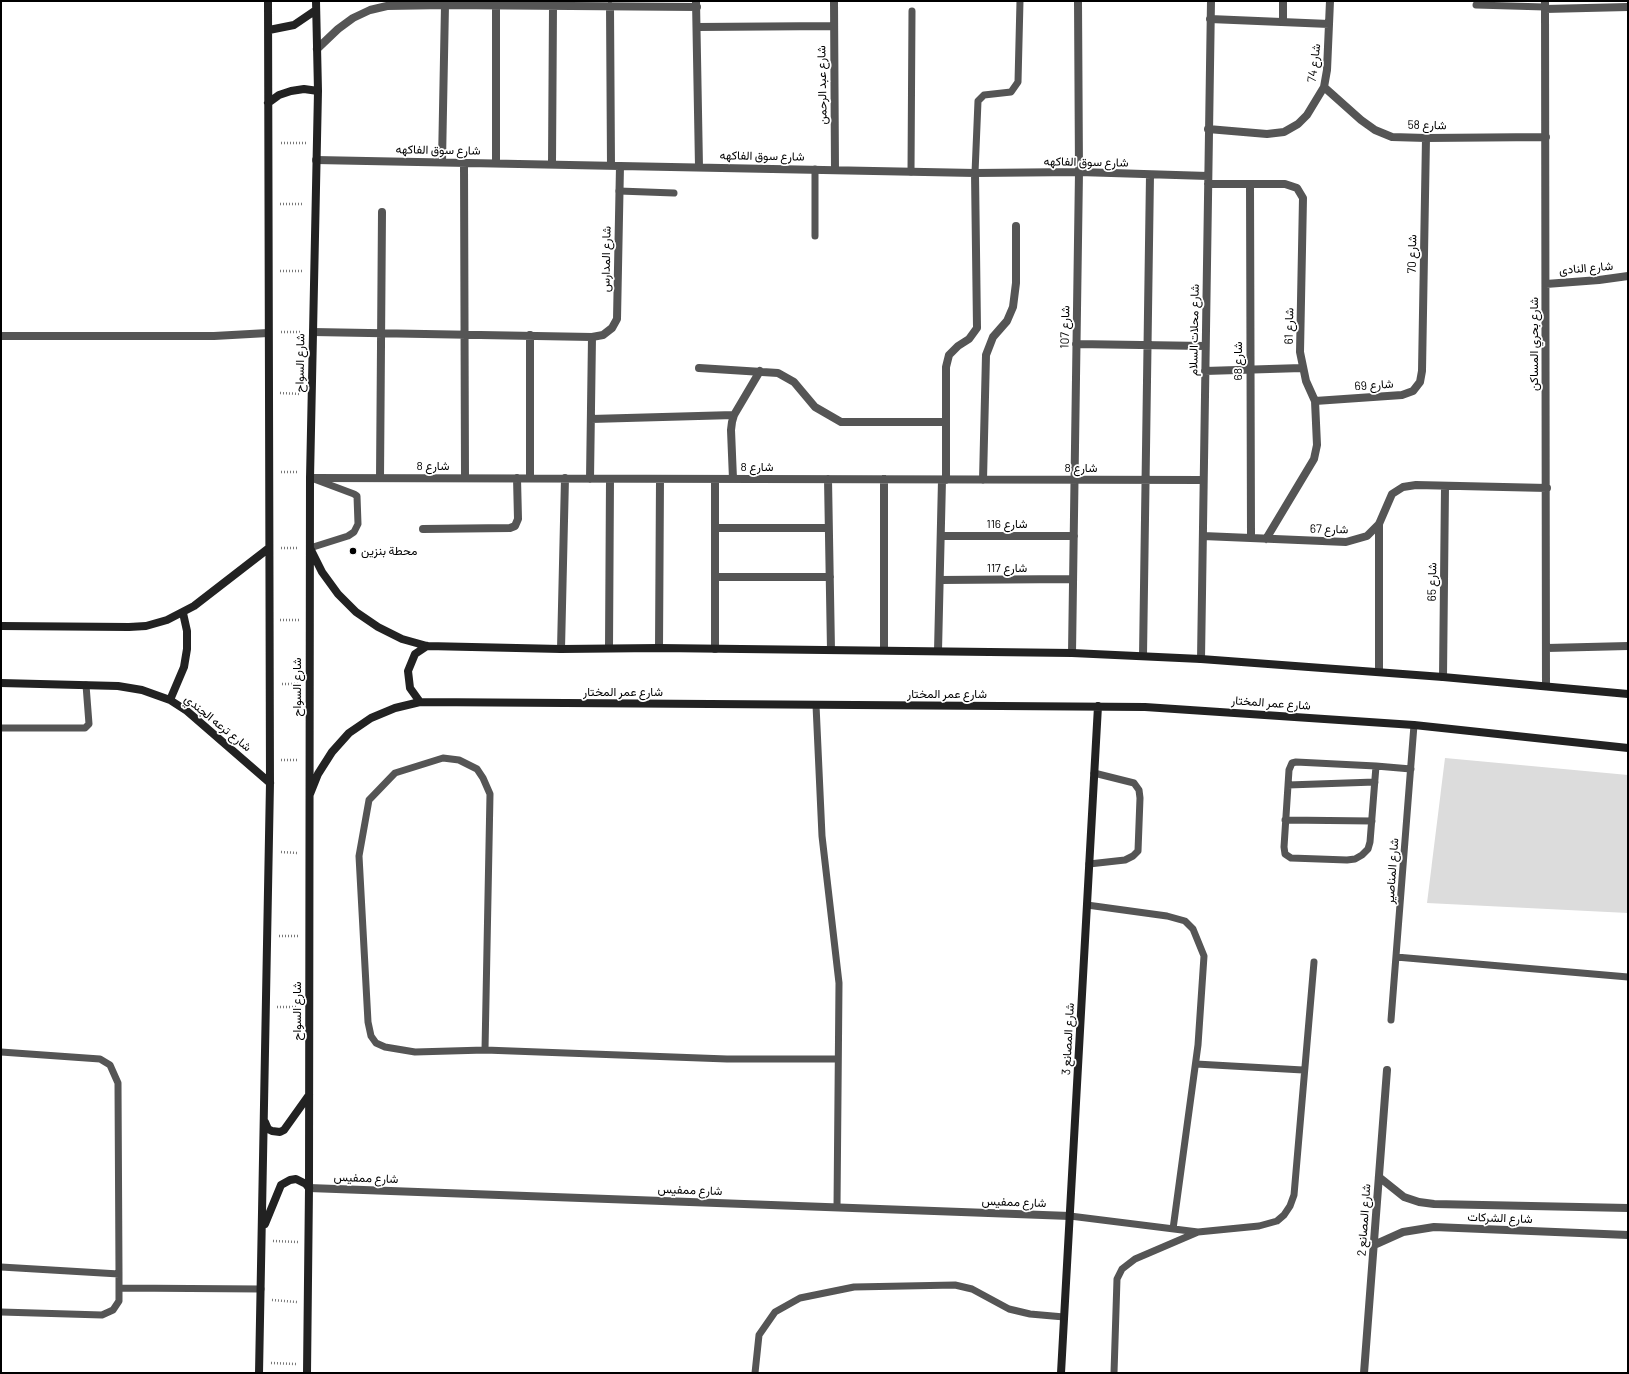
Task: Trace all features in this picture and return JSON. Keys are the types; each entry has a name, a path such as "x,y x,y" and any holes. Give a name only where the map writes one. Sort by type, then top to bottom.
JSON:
{"main road":[{"path":"259,1373 260,1299 263,1240 270,782 268,472 268,1"},
{"name":"شارع السواح","path":"307,1373 309,1188 308,760 311,394 318,91 316,1"},
{"path":"269,30 294,25 316,10"},
{"path":"268,103 278,95 291,91 318,91"},
{"path":"1,626 129,628 146,626 183,613 269,548"},
{"path":"310,548 322,572 338,594 356,612 378,627 402,639 427,646 561,649 659,648 1072,653 1201,659 1443,676 1628,694"},
{"path":"170,700 184,667 187,649 183,613"},
{"path":"420,702 410,688 408,671 416,654 427,646"},
{"name":"شارع ترعه الجندي","path":"1,683 118,686 142,690 170,700 192,716 270,782"},
{"name":"شارع عمر المختار","path":"308,799 318,774 332,752 350,733 371,718 420,702 1098,706 1188,709 1414,724 1628,748"},
{"name":"شارع المصانع 3","path":"1061,1373 1098,706"},
{"path":"264,1117 268,1129 280,1132 287,1127 309,1095"},
{"path":"263,1230 281,1185 290,1180 296,1180 306,1184 309,1188"}],"street":[{"name":"شارع عبد الرحمن","path":"834,1 835,170"},
{"name":"شارع 107","path":"1072,653 1079,172 1078,1"},
{"name":"شارع محلات السلام","path":"1201,659 1210,1"},
{"path":"1283,1 1283,22"},
{"name":"شارع 74","path":"1208,130 1267,134 1284,132 1298,124 1307,115 1324,87 1327,70 1330,1"},
{"path":"317,49 338,29 353,18 370,10 399,5 610,6 697,4 699,167"},
{"path":"442,162 445,5"},
{"path":"496,5 496,163"},
{"path":"1545,6 1600,5 1628,7"},
{"path":"552,164 554,6"},
{"name":"شارع المدارس","path":"592,337 603,335 612,328 617,319 619,192 615,166 610,6"},
{"name":"شارع بحري المساكن","path":"1545,6 1547,488 1546,686"},
{"path":"1210,19 1329,24"},
{"path":"697,27 834,26"},
{"name":"شارع 58","path":"1324,87 1349,110 1375,130 1392,136 1426,138 1546,137"},
{"name":"شارع 70","path":"1422,371 1426,138"},
{"name":"شارع سوق الفاكهه","path":"316,160 911,172 1079,172 1208,180"},
{"path":"464,163 465,478"},
{"path":"938,651 946,422 946,366 949,355 958,346 970,339 977,328 975,173"},
{"path":"1143,656 1150,176"},
{"name":"شارع 61","path":"1208,180 1250,184 1285,184 1297,188 1303,198 1300,352 1302,368 1315,401 1317,446 1314,459 1266,539"},
{"name":"شارع 68","path":"1250,184 1251,538"},
{"path":"380,478 382,212"},
{"path":"983,480 986,355 993,337 1007,321 1013,307 1016,283 1016,226"},
{"name":"شارع النادى","path":"1546,284 1628,276"},
{"path":"313,332 592,337 590,478"},
{"path":"1,336 214,336 268,333"},
{"path":"530,336 530,478"},
{"path":"1076,344 1206,346"},
{"path":"699,368 778,373 794,382 815,407 841,422 946,422"},
{"path":"1205,371 1250,371 1302,368"},
{"path":"734,479 731,430 734,415 760,371"},
{"name":"شارع 69","path":"1315,401 1402,395 1413,391 1420,382 1422,371"},
{"path":"591,419 734,415"},
{"name":"شارع 8","path":"310,475 380,478 1203,480"},
{"path":"423,529 510,528 515,526 518,519 517,478"},
{"path":"561,649 566,478"},
{"path":"609,648 610,479"},
{"path":"659,648 660,479"},
{"path":"715,479 715,649"},
{"path":"828,479 831,650"},
{"path":"884,479 884,650"},
{"name":"شارع 67","path":"1203,536 1346,542 1368,536 1379,524 1392,494 1403,486 1547,488"},
{"name":"شارع 65","path":"1443,676 1445,487"},
{"path":"1379,524 1379,672"},
{"path":"715,528 828,528"},
{"name":"شارع 116","path":"941,536 1074,536"},
{"path":"715,577 830,577"},
{"name":"شارع 117","path":"940,580 1073,580"},
{"path":"1547,648 1628,646"},
{"name":"شارع المصانع 2","path":"1364,1373 1387,1070"},
{"name":"شارع الشركات","path":"1379,1177 1404,1197 1418,1202 1434,1204 1628,1208"},
{"name":"شارع ممفيس","path":"309,1188 1070,1216"},
{"name":"شارع الشركات","path":"1374,1245 1403,1232 1434,1227 1628,1235"}],"lane":[{"path":"975,173 978,101 984,95 1011,92 1018,82 1020,1"},
{"path":"1476,5 1545,6"},
{"path":"911,172 912,11"},
{"path":"815,170 815,236"},
{"path":"619,192 674,193"},
{"path":"310,475 354,494 358,499 358,524 354,532 348,536 310,548"},
{"path":"1,728 85,728 89,724 86,685"},
{"path":"816,705 822,836 838,982 837,1207"},
{"name":"شارع المناصير","path":"1392,1020 1414,724"},
{"path":"485,1050 490,794 484,778 477,769 459,760 443,758 395,773 369,800 359,856 368,1022 371,1036 376,1044 415,1052 485,1050 727,1059 837,1059"},
{"path":"1376,766 1370,842 1368,849 1355,859 1347,860 1288,856 1284,850 1290,766 1296,762 1376,766 1411,769"},
{"path":"1089,864 1125,860 1133,856 1138,851 1139,790 1134,783 1094,773"},
{"path":"1288,785 1375,782"},
{"path":"1285,820 1372,821"},
{"path":"1087,905 1167,916 1185,922 1193,929 1204,956 1196,1064 1173,1229"},
{"path":"1396,957 1628,977"},
{"path":"1070,1216 1198,1232 1259,1226 1277,1221 1284,1215 1294,1195 1303,1070 1314,962"},
{"path":"1,1052 100,1058 110,1065 118,1083 119,1274 119,1301 113,1310 102,1315 1,1312"},
{"path":"1196,1064 1303,1070"},
{"path":"1114,1373 1117,1279 1122,1269 1135,1260 1198,1232"},
{"path":"1,1267 119,1274"},
{"path":"754,1373 760,1335 775,1312 800,1298 854,1287 955,1285 972,1289 1009,1309 1030,1314 1064,1317"},
{"path":"119,1288 261,1288"}],"path":[{"path":"268,143 316,143"},
{"path":"268,204 315,204"},
{"path":"268,271 314,271"},
{"path":"268,333 313,332"},
{"path":"268,392 311,394"},
{"path":"268,472 310,475"},
{"path":"269,548 310,548"},
{"path":"269,620 310,620"},
{"path":"270,683 309,685"},
{"path":"270,760 308,760"},
{"path":"269,852 308,853"},
{"path":"267,936 308,936"},
{"path":"266,1006 309,1008"},
{"path":"263,1240 308,1243"},
{"path":"260,1299 308,1303"},
{"path":"259,1363 307,1364"}],"shaded area":[{"path":"1445,758 1628,775 1628,913 1427,903"}],"place":[{"name":"محطة بنزين","path":"353,551"}]}
